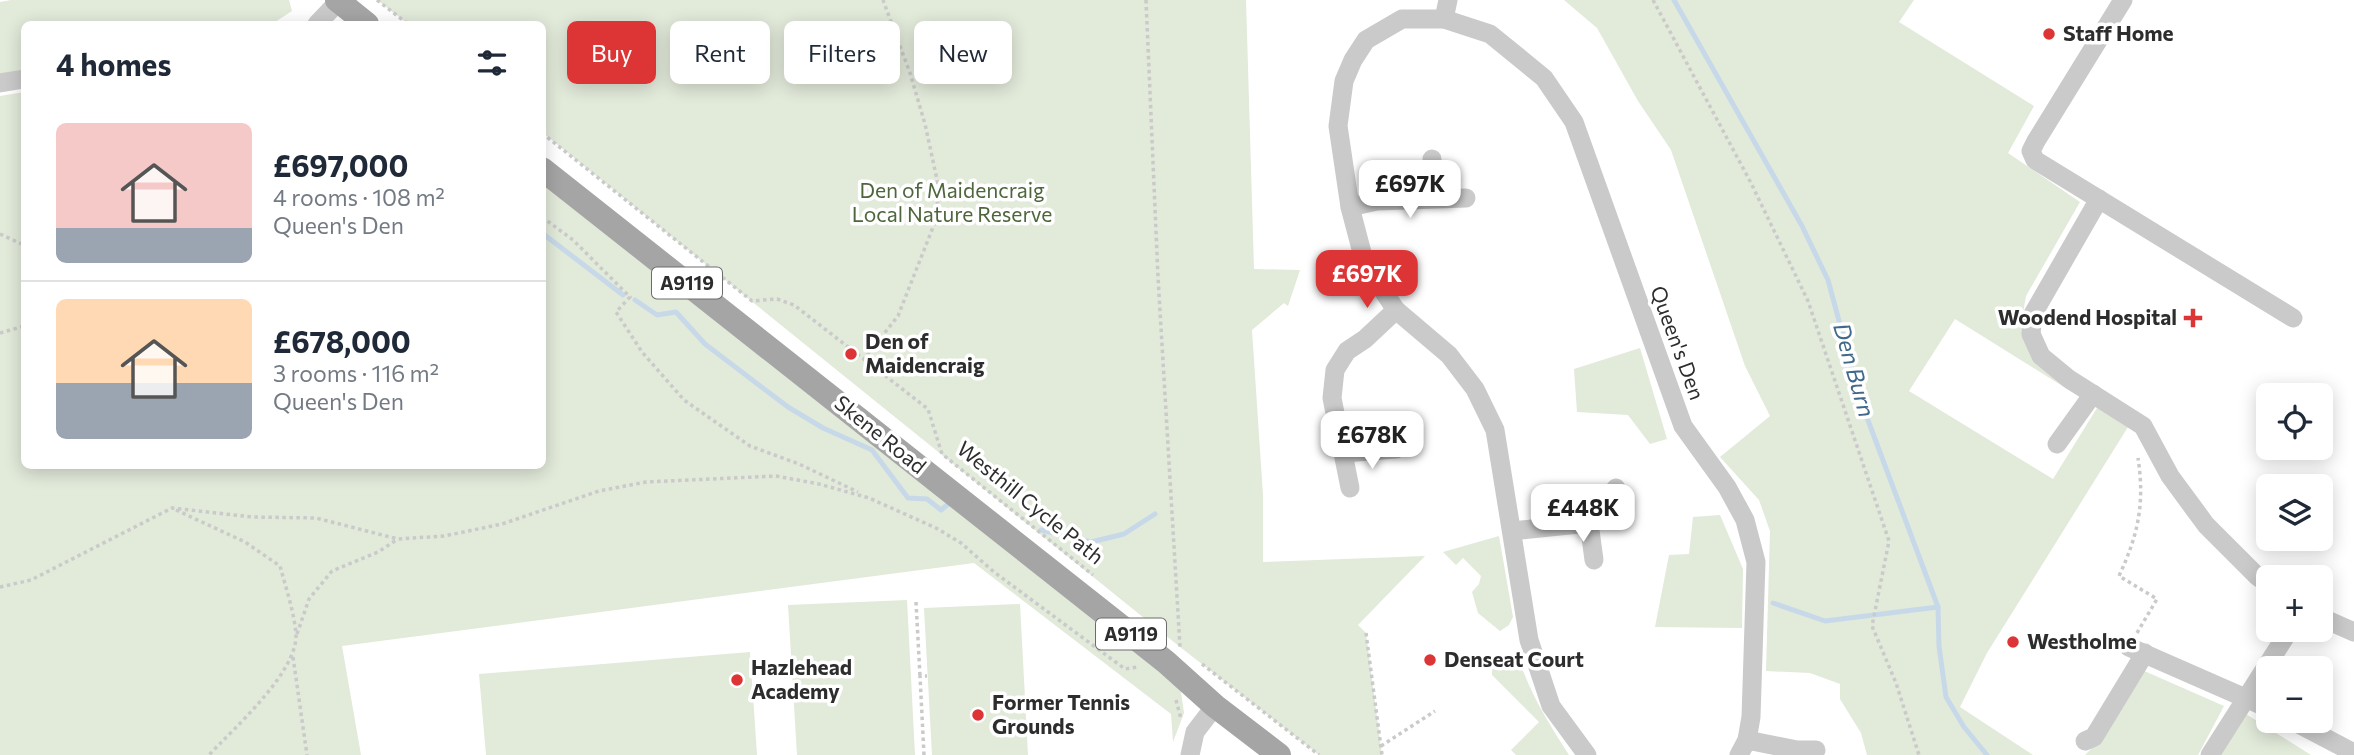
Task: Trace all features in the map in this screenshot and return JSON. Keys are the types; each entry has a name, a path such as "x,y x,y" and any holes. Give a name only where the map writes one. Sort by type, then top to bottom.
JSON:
{"main road":[{"path":"338,1 363,21"},
{"name":"Skene Road","path":"546,172 1172,649 1215,706"},
{"name":"A9119","path":"1215,706 1279,755"}],"street":[{"path":"2123,0 2031,151 2035,160 2293,318"},
{"path":"320,21 338,1"},
{"name":"Queen's Den","path":"1587,755 1551,706 1528,640 1495,430 1475,389 1449,355 1396,310 1365,264 1350,207 1338,126 1344,81 1366,40 1402,19 1446,10 1490,34 1544,78 1574,122 1683,426 1727,487 1745,520 1756,562 1751,717 1743,747 1803,752"},
{"path":"0,83 21,80"},
{"path":"1432,159 1433,198"},
{"path":"1350,207 1377,201 1466,198"},
{"path":"2099,199 2033,314 2031,334 2041,356 2068,379 2143,426 2170,476 2206,525 2256,575"},
{"path":"1350,488 1332,398 1335,370 1347,351 1365,339 1396,310"},
{"path":"2057,443 2093,394"},
{"path":"1344,453 1396,449"},
{"path":"1594,560 1589,523 1616,488"},
{"path":"1511,531 1589,523"},
{"path":"2333,623 2354,632"},
{"path":"2210,755 2282,642"},
{"path":"2085,741 2094,737 2137,650 2256,702"},
{"path":"1190,755 1195,732 1215,706"},
{"path":"2316,733 2354,753"}],"path":[{"path":"377,0 404,21"},
{"path":"863,360 898,316 937,217 938,184 925,124 910,73 883,0"},
{"path":"1146,0 1172,649 1190,755"},
{"path":"1653,0 1751,183 1808,301 1889,541 1872,626 1896,683 1919,755"},
{"name":"Westhill Cycle Path","path":"546,136 752,300 777,299 794,305 928,409 942,454 1102,583"},
{"path":"546,220 573,240 630,297 616,312 642,352 684,400 750,446 799,464 936,528 961,543 994,572 1125,669 1172,649 1190,655"},
{"path":"0,234 21,244"},
{"path":"0,333 21,327"},
{"path":"2133,419 2143,485 2134,543 2119,576 2157,599 2137,650"},
{"path":"0,587 31,580 172,508 252,517 316,518 398,539 444,536 502,524 599,491 646,482 776,476 819,484 869,498"},
{"path":"172,508 245,542 280,566 296,636"},
{"path":"307,755 292,655 309,599 332,570 378,552 398,539"},
{"path":"916,602 924,755"},
{"path":"1366,633 1382,755"},
{"path":"209,755 263,699 292,655"},
{"path":"1201,663 1319,755"},
{"path":"920,676 928,676"},
{"path":"1381,746 1435,711"}],"green space":[{"path":"289,0 292,11 277,21 21,21 21,70 0,74 0,2"},
{"name":"Den of Maidencraig Local Nature Reserve","path":"377,0 1246,0 1254,269 1300,270 1288,306 1284,303 1252,330 1263,495 1263,562 1425,556 1358,625 1366,633 1382,755 1319,755 1180,647 546,135 546,21 404,21"},
{"path":"1564,0 1914,0 1899,22 2034,106 2008,153 2080,202 2026,296 2021,324 2033,354 2072,392 1955,319 1909,391 2053,479 2097,408 2133,419 1987,653 1960,707 2033,755 1867,755 1861,733 1840,699 1840,684 1810,673 1766,671 1770,531 1759,500 1720,457 1770,416 1745,366 1671,150 1638,101 1597,28"},
{"path":"21,92 21,469 546,469 546,184 1180,685 1184,713 1173,742 1171,714 974,563 342,646 361,755 0,755 0,96"},
{"path":"1640,348 1667,439 1650,444 1628,415 1577,412 1574,369"},
{"path":"1720,515 1743,569 1742,628 1655,627 1669,555 1689,554 1693,517"},
{"path":"1499,536 1513,617 1509,625 1500,631 1478,613 1472,592 1479,584 1481,576 1463,558 1456,565 1443,552"},
{"path":"907,600 915,755 797,755 788,605"},
{"name":"Former Tennis Grounds","path":"1020,604 1028,755 932,755 924,608"},
{"path":"750,652 757,755 486,755 479,674"},
{"path":"1512,653 1518,657 1540,708 1569,755 1516,755 1511,750 1539,722 1492,675 1493,666"},
{"path":"2142,670 2224,706 2198,755 2085,755 2107,733"},
{"path":"2238,709 2256,720 2256,733 2276,733 2311,755 2210,755"}],"waterway":[{"name":"Den Burn","path":"1674,0 1802,226 1828,280 1860,399 1938,607 1939,646 1946,697 1964,727 1987,755"},
{"path":"546,236 623,295"},
{"path":"635,300 657,315 676,312 705,344 788,407 823,428 872,450 908,498 927,499 941,510 951,502"},
{"path":"1041,530 1091,542 1124,534 1155,514"},
{"path":"1773,603 1825,621 1938,607"}],"place":[{"name":"Staff Home","path":"2049,34"},
{"name":"Woodend Hospital","path":"2193,318"},
{"name":"Den of Maidencraig","path":"851,354"},
{"name":"Westholme","path":"2013,642"},
{"name":"Denseat Court","path":"1430,660"},
{"name":"Hazlehead Academy","path":"737,680"},
{"name":"Former Tennis Grounds","path":"978,715"}]}
